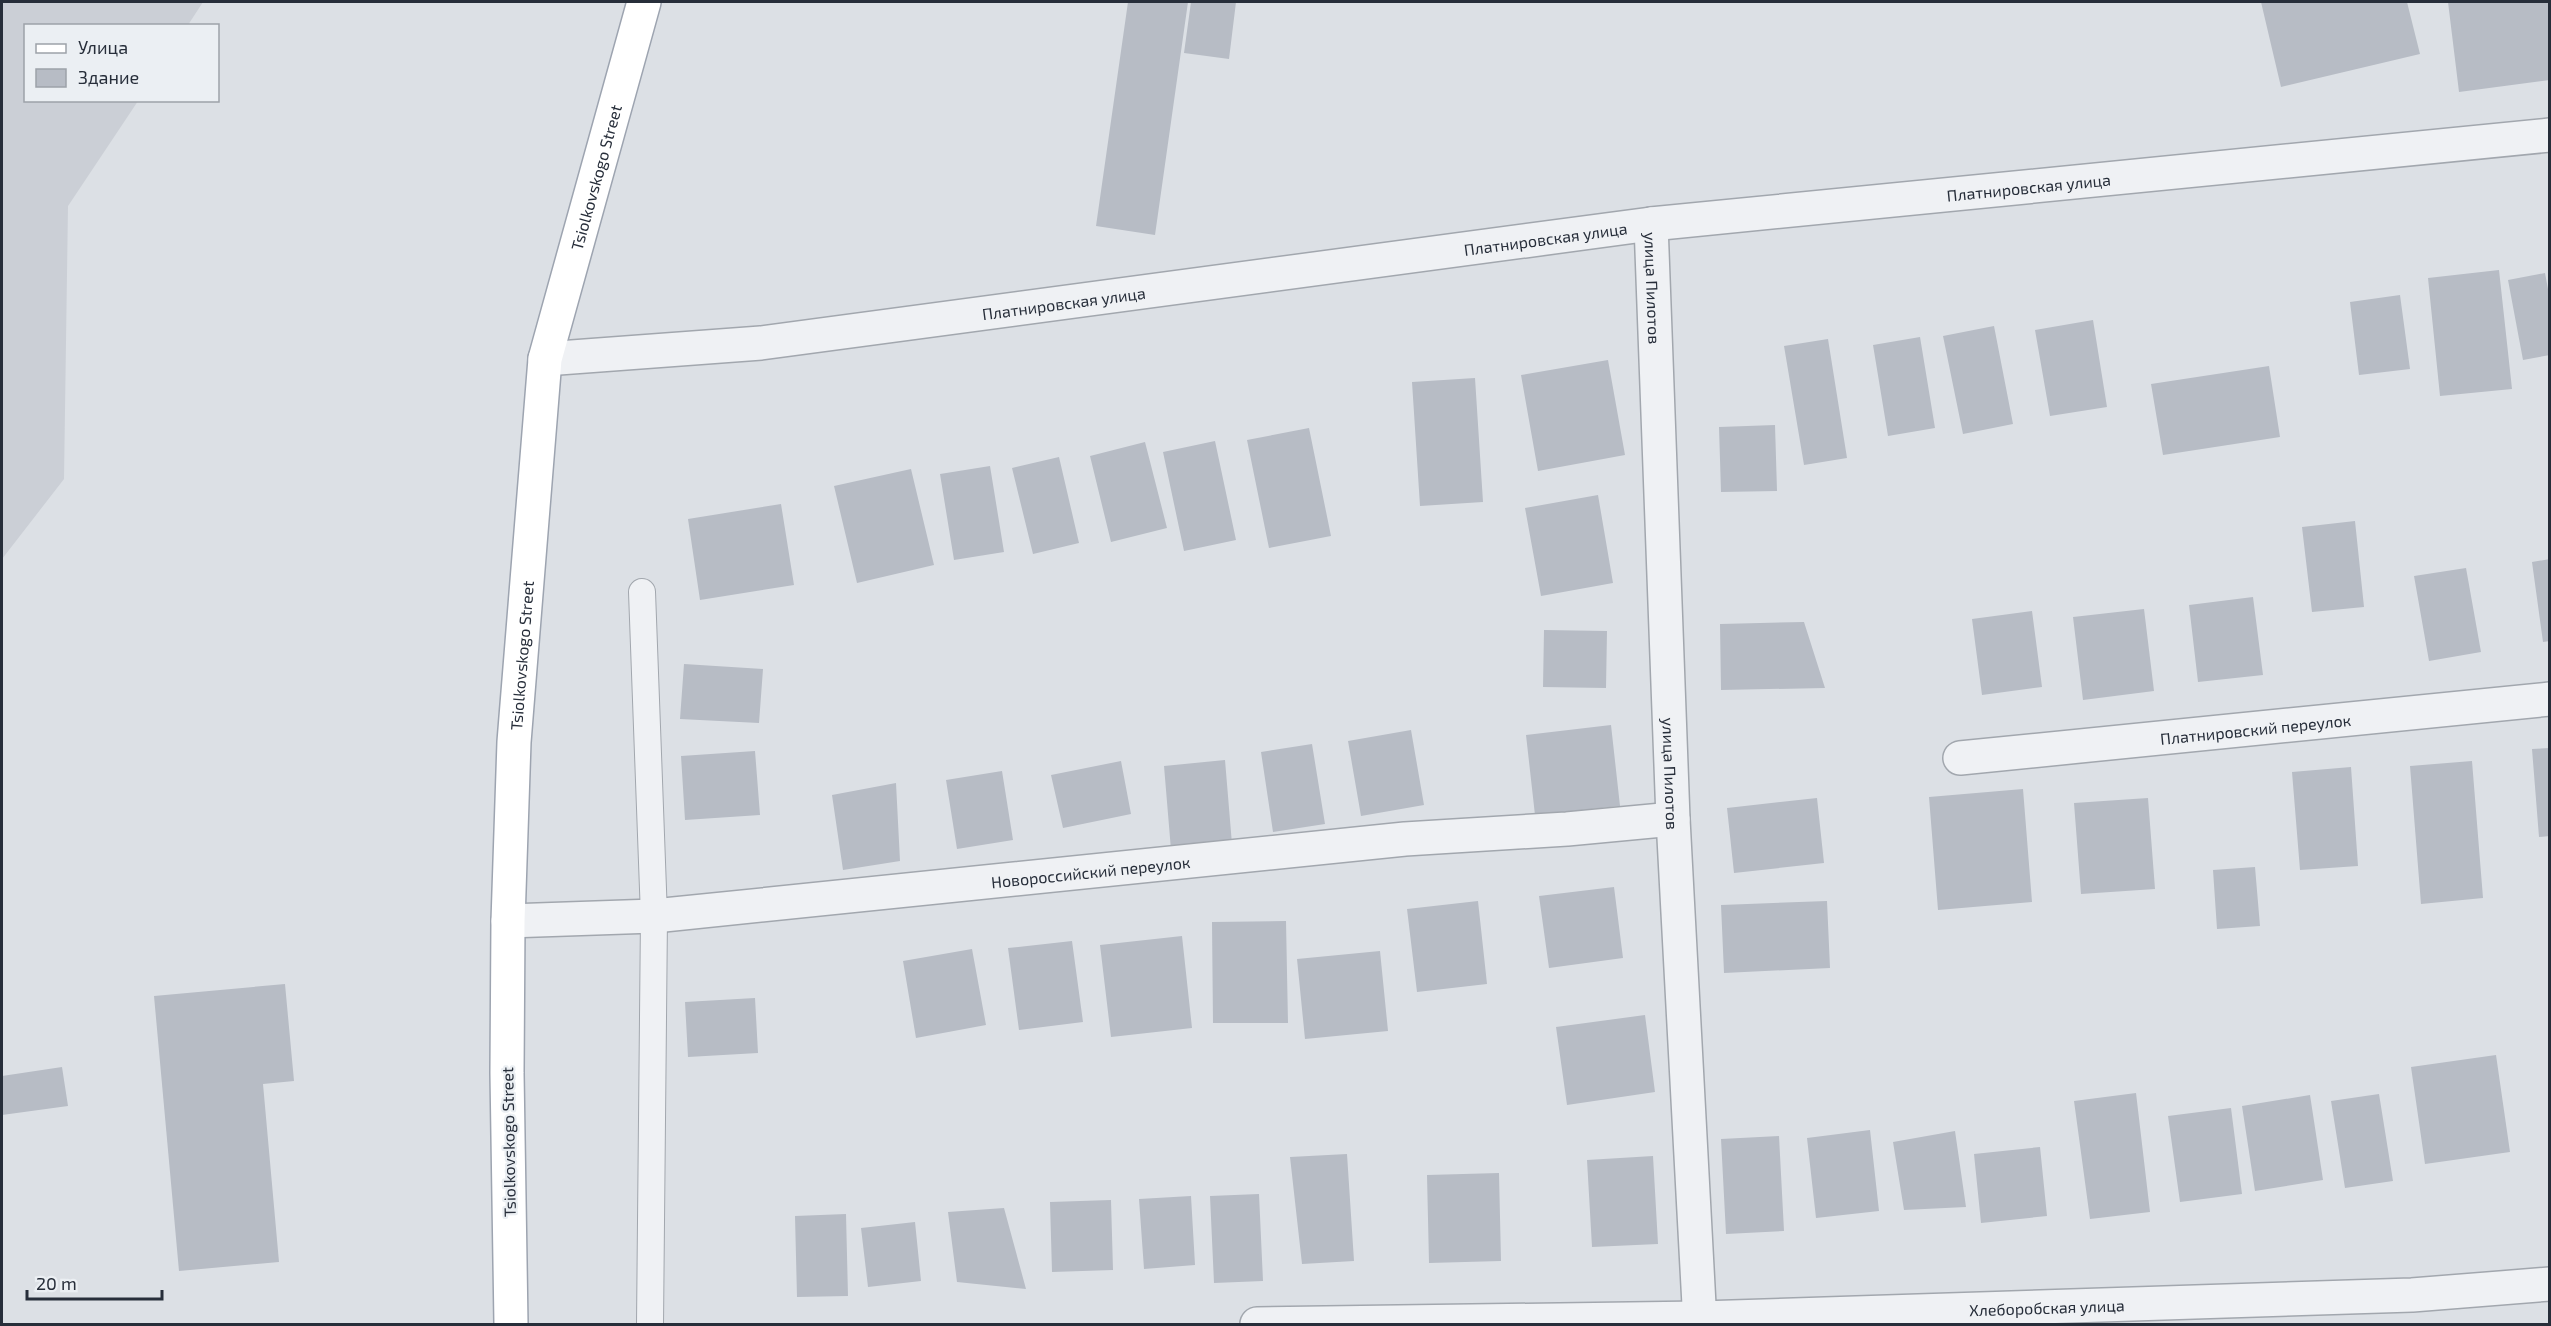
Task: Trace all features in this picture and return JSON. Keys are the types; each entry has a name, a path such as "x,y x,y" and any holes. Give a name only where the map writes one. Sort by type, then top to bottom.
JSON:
{"main road":[{"name":"Tsiolkovskogo Street","path":"511,1324 507,1073 508,921 514,741 545,359 644,2"}],"street":[{"name":"Платнировская улица","path":"545,359 761,343 1651,224 2550,135"},
{"name":"улица Пилотов","path":"1651,224 1673,819 1700,1322"},
{"name":"Платнировский переулок","path":"1960,758 2550,699"},
{"name":"Новороссийский переулок","path":"508,921 654,916 1405,838 1567,829 1673,819"},
{"name":"Хлеборобская улица","path":"1257,1324 1700,1322 2412,1295 2550,1284"}],"lane":[{"path":"642,592 654,916 650,1324"}],"shaded area":[{"path":"2,2 203,2 189,24 24,24 24,102 137,102 68,206 64,479 2,559"}],"building":[{"path":"1128,2 1188,2 1155,235 1096,226"},
{"path":"1191,2 1236,2 1229,59 1184,53"},
{"path":"2261,2 2407,2 2420,54 2281,87"},
{"path":"2448,2 2550,2 2550,80 2459,92"},
{"path":"2499,270 2512,389 2440,396 2428,278"},
{"path":"2545,273 2550,300 2550,355 2523,360 2508,280"},
{"path":"2400,295 2410,369 2359,375 2350,302"},
{"path":"2093,320 2107,407 2050,416 2035,330"},
{"path":"1994,326 2013,424 1963,434 1943,336"},
{"path":"1920,337 1935,428 1888,436 1873,345"},
{"path":"1828,339 1847,458 1804,465 1784,346"},
{"path":"1608,360 1625,455 1538,471 1521,375"},
{"path":"2269,366 2280,437 2163,455 2151,384"},
{"path":"1475,378 1483,502 1420,506 1412,382"},
{"path":"1775,425 1777,491 1721,492 1719,427"},
{"path":"1309,428 1331,536 1269,548 1247,440"},
{"path":"1215,441 1236,540 1184,551 1163,452"},
{"path":"1145,442 1167,528 1111,542 1090,456"},
{"path":"1059,457 1079,543 1033,554 1012,468"},
{"path":"990,466 1004,552 954,560 940,474"},
{"path":"911,469 934,565 857,583 834,486"},
{"path":"1598,495 1613,583 1541,596 1525,508"},
{"path":"781,504 794,585 700,600 688,519"},
{"path":"2355,521 2364,607 2312,612 2302,527"},
{"path":"2550,559 2550,641 2543,642 2532,562"},
{"path":"2466,568 2481,652 2429,661 2414,576"},
{"path":"2253,597 2263,675 2198,682 2189,605"},
{"path":"2144,609 2154,691 2083,700 2073,617"},
{"path":"2032,611 2042,687 1982,695 1972,619"},
{"path":"1804,622 1825,688 1721,690 1720,624"},
{"path":"1544,630 1607,631 1606,688 1543,687"},
{"path":"684,664 763,669 759,723 680,719"},
{"path":"1611,725 1620,806 1535,815 1526,735"},
{"path":"1411,730 1424,805 1361,816 1348,741"},
{"path":"1312,744 1325,824 1273,832 1261,752"},
{"path":"2550,748 2550,836 2539,837 2532,749"},
{"path":"755,751 760,815 685,820 681,756"},
{"path":"1225,760 1232,844 1171,850 1164,766"},
{"path":"1121,761 1131,814 1063,828 1051,775"},
{"path":"2472,761 2483,898 2421,904 2410,766"},
{"path":"2351,767 2358,866 2300,870 2292,772"},
{"path":"1002,771 1013,840 957,849 946,780"},
{"path":"896,783 900,861 843,870 832,795"},
{"path":"2023,789 2032,902 1938,910 1929,797"},
{"path":"1817,798 1824,863 1734,873 1727,808"},
{"path":"2148,798 2155,889 2081,894 2074,803"},
{"path":"2255,867 2260,926 2217,929 2213,870"},
{"path":"1614,887 1623,958 1549,968 1539,896"},
{"path":"1478,901 1487,984 1417,992 1407,909"},
{"path":"1827,901 1830,968 1724,973 1721,905"},
{"path":"1286,921 1288,1023 1213,1023 1212,922"},
{"path":"1182,936 1192,1028 1111,1037 1100,945"},
{"path":"1072,941 1083,1022 1019,1030 1008,948"},
{"path":"972,949 986,1025 916,1038 903,961"},
{"path":"1380,951 1388,1031 1305,1039 1297,959"},
{"path":"285,984 294,1081 263,1084 279,1262 179,1271 154,996"},
{"path":"755,998 758,1053 688,1057 685,1002"},
{"path":"1645,1015 1655,1092 1567,1105 1556,1027"},
{"path":"2496,1055 2510,1152 2425,1164 2411,1067"},
{"path":"62,1067 68,1106 2,1115 2,1076"},
{"path":"2136,1093 2150,1212 2090,1219 2074,1101"},
{"path":"2379,1094 2393,1181 2345,1188 2331,1101"},
{"path":"2310,1095 2323,1180 2255,1191 2242,1106"},
{"path":"2231,1108 2242,1194 2180,1202 2168,1116"},
{"path":"1870,1130 1879,1211 1816,1218 1807,1138"},
{"path":"1955,1131 1966,1207 1904,1210 1893,1142"},
{"path":"1779,1136 1784,1231 1726,1234 1721,1139"},
{"path":"2040,1147 2047,1216 1981,1223 1974,1154"},
{"path":"1347,1154 1354,1261 1302,1264 1290,1157"},
{"path":"1653,1156 1658,1244 1592,1247 1587,1160"},
{"path":"1499,1173 1501,1261 1429,1263 1427,1175"},
{"path":"1259,1194 1263,1281 1214,1283 1210,1196"},
{"path":"1191,1196 1195,1265 1144,1269 1139,1199"},
{"path":"1111,1200 1113,1270 1052,1272 1050,1202"},
{"path":"1004,1208 1026,1289 957,1282 948,1212"},
{"path":"846,1214 848,1296 797,1297 795,1216"},
{"path":"915,1222 921,1281 868,1287 861,1228"}]}
